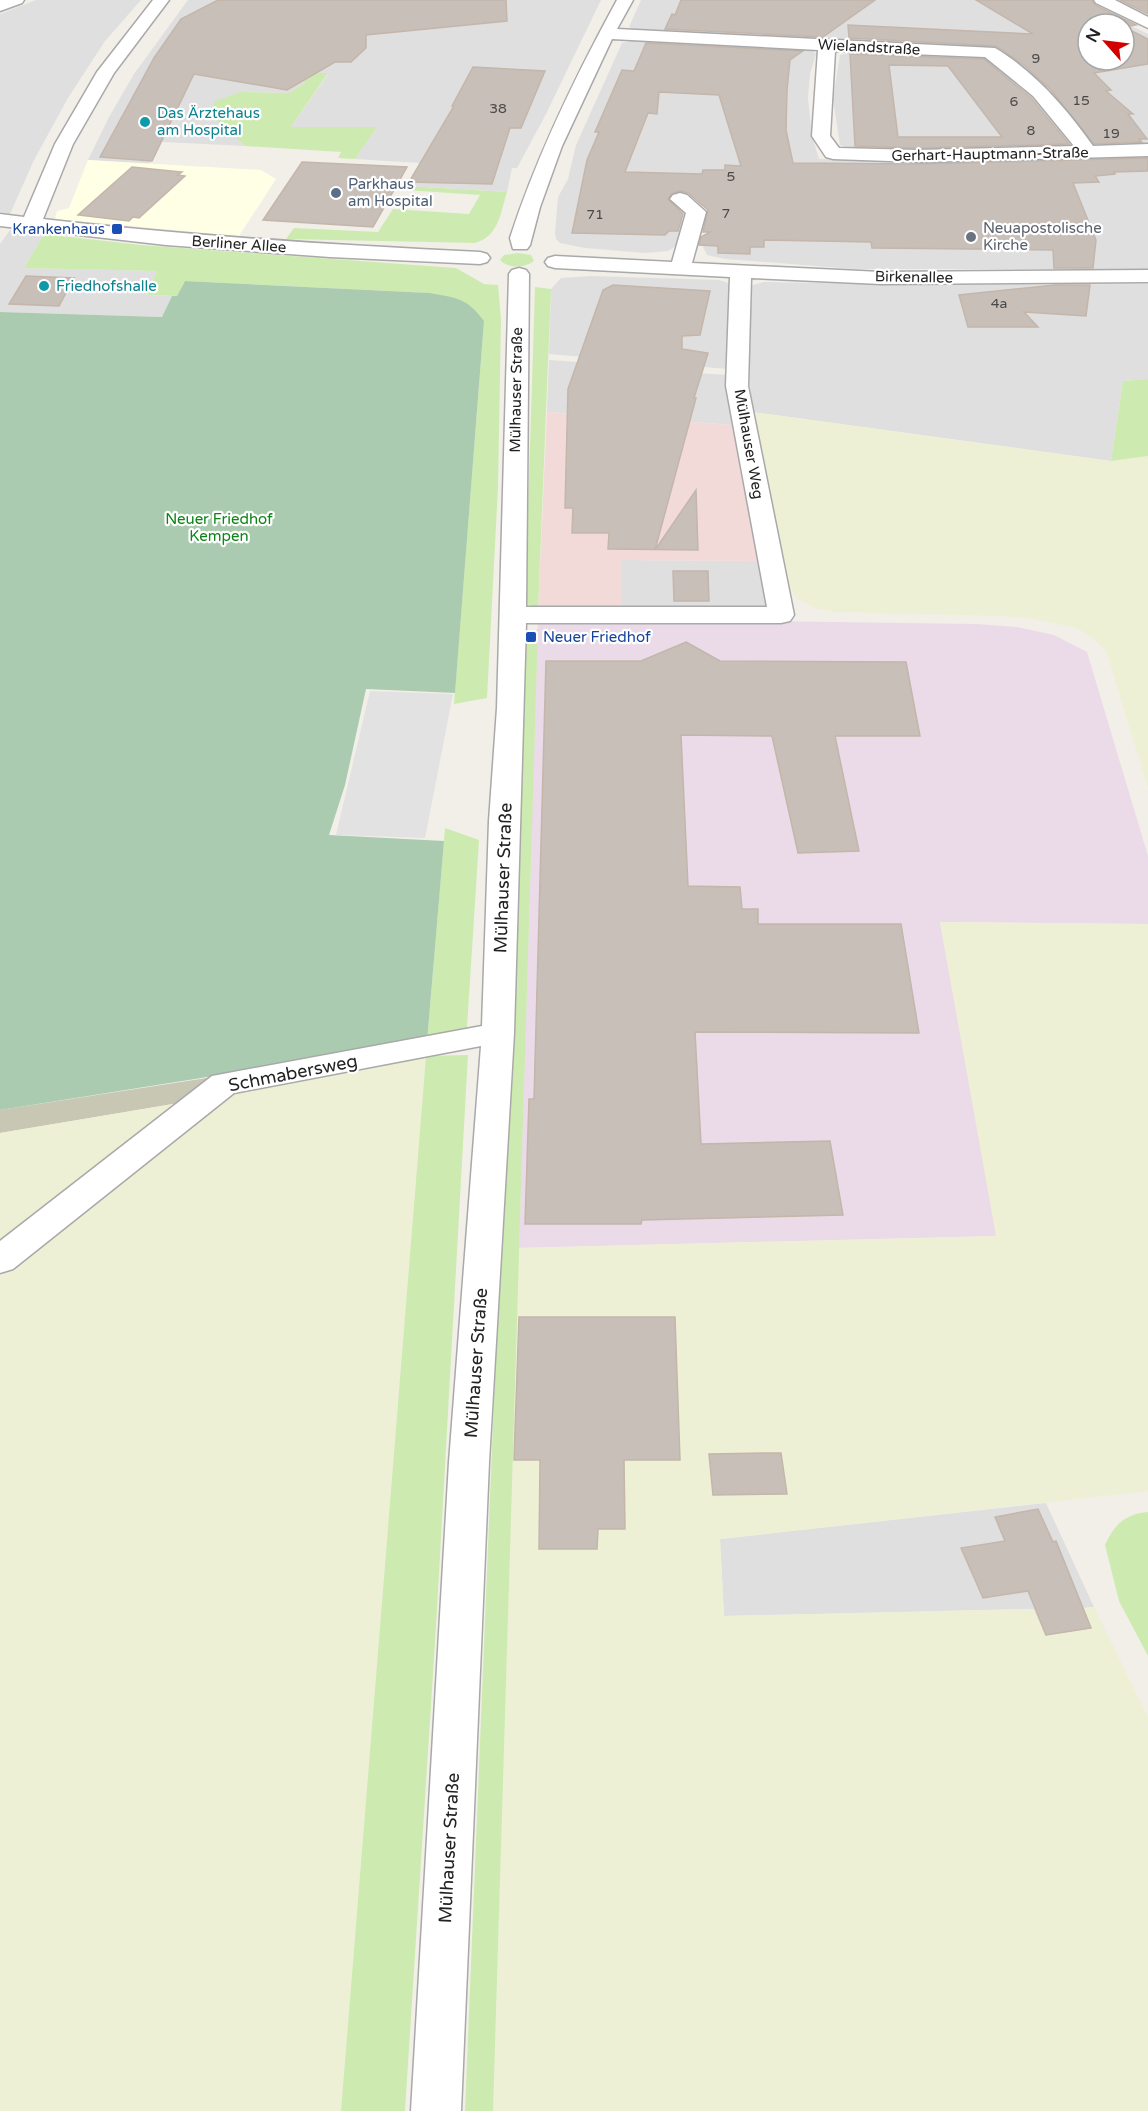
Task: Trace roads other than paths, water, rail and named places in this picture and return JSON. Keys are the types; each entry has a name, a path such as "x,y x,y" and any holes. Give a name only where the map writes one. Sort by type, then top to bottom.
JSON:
{"street":[{"path":"0,6 16,0"},
{"path":"31,224 64,144 100,82 161,0"},
{"path":"520,245 535,187 607,34 626,0"},
{"path":"1102,0 1148,23"},
{"name":"Wielandstraße","path":"607,34 988,51 1001,59 1039,92 1072,129 1089,153"},
{"name":"Gerhart-Hauptmann-Straße","path":"827,45 821,136 833,153 918,156 1148,150"},
{"path":"680,199 696,212 681,267"},
{"name":"Berliner Allee","path":"0,220 166,239 266,247 480,258"},
{"path":"520,245 550,252 555,257 555,262 543,271 519,274 489,270 483,266 480,258 489,250 520,245"},
{"name":"Birkenallee","path":"555,262 881,278 1148,276"},
{"name":"Mülhauser Weg","path":"513,615 782,615 737,386 741,271"},
{"name":"Mülhauser Straße","path":"436,2111 469,1462 498,1034 513,615 519,274"},
{"name":"Schmabersweg","path":"0,1260 224,1084 498,1034"}],"place":[{"name":"Das Ärztehaus am Hospital","path":"145,122"},
{"name":"Parkhaus am Hospital","path":"336,193"},
{"name":"Krankenhaus","path":"117,229"},
{"name":"Neuapostolische Kirche","path":"971,237"},
{"name":"Friedhofshalle","path":"44,286"},
{"name":"Neuer Friedhof","path":"531,637"}],"park label":[{"name":"Neuer Friedhof Kempen","path":"219,528"}]}
